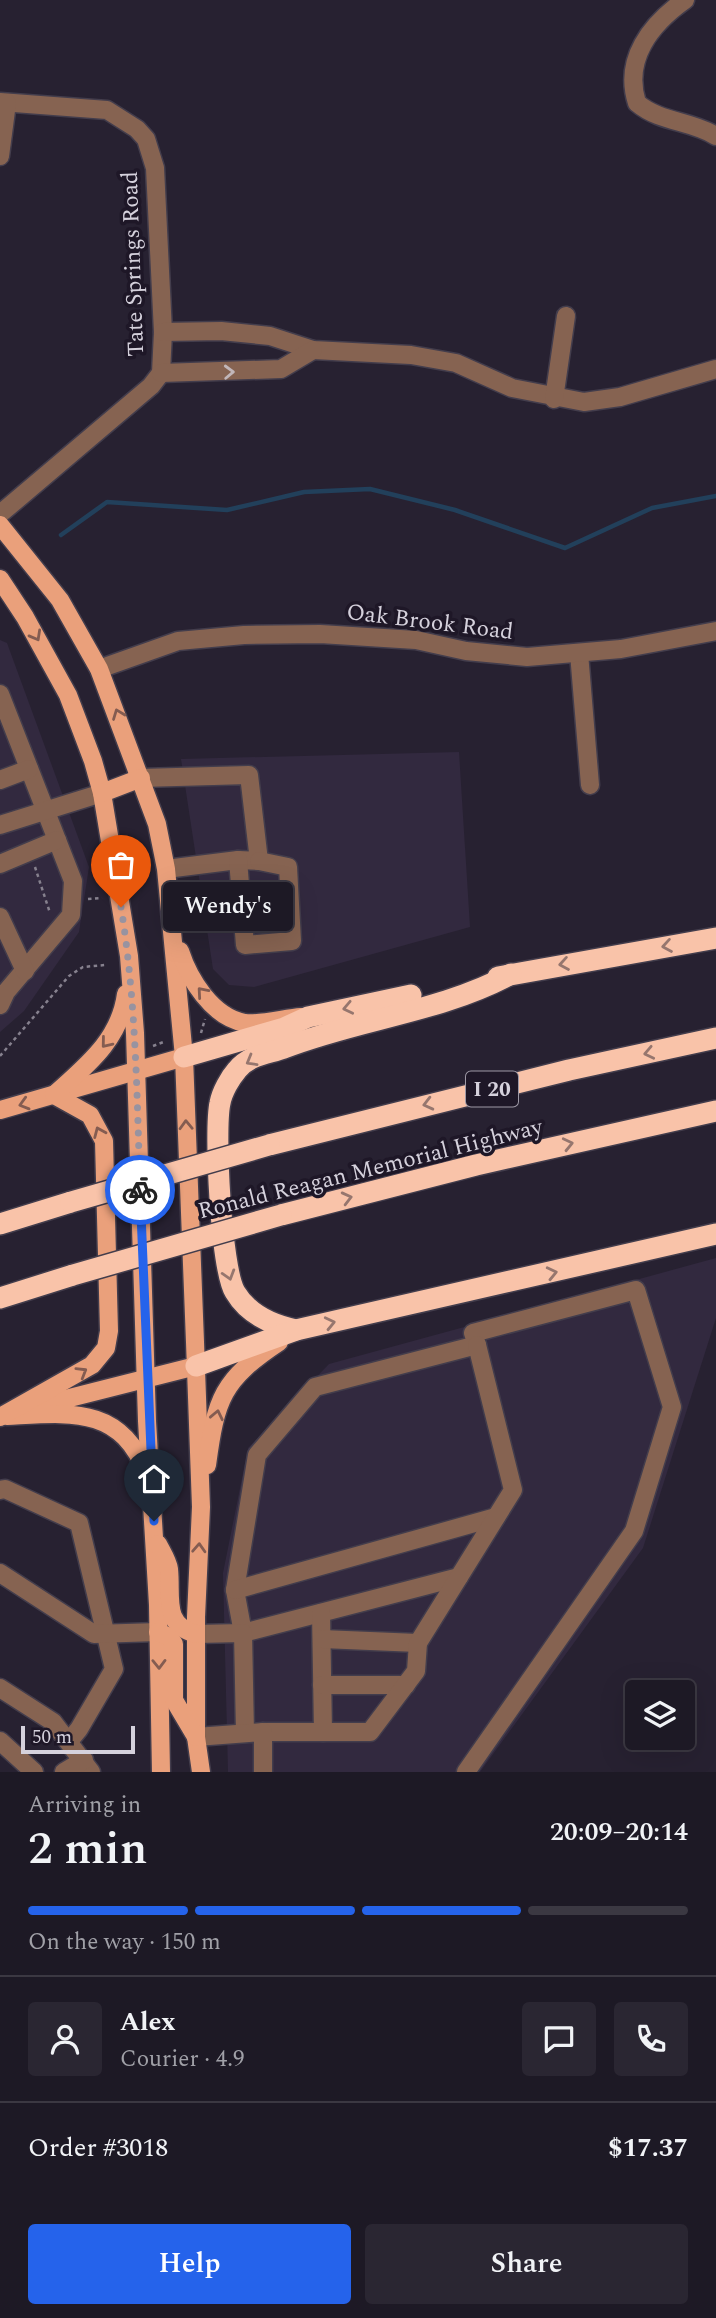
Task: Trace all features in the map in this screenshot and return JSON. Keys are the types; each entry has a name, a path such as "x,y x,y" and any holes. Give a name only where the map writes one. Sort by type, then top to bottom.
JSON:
{"highway":[{"path":"178,1048 284,1028 308,1017 511,974 716,938"},
{"path":"296,1330 261,1318 235,1292 228,1276 223,1253 219,1118 226,1087 237,1069 252,1058 314,1035 481,990 511,974"},
{"name":"Ronald Reagan Memorial Highway","path":"0,1224 270,1145 569,1070 716,1038"},
{"name":"Ronald Reagan Memorial Highway","path":"0,1298 281,1215 476,1165 716,1111"},
{"path":"195,1366 296,1330 716,1234"}],"main road":[{"path":"0,525 60,600 99,669 157,824 166,869 172,924 201,1507 196,1625 196,1737 201,1772"},
{"path":"0,579 25,617 68,695 102,793 129,956 155,1538 161,1772"},
{"path":"102,793 141,778"},
{"path":"172,924 185,967 199,991 222,1011 245,1023 308,1017"},
{"path":"54,1095 92,1061 113,1036 124,1008 129,956"},
{"path":"0,1111 136,1069 178,1048"},
{"path":"0,1417 92,1365 106,1348 109,1331 104,1140 90,1115 54,1095"},
{"path":"201,1507 211,1439 220,1402 233,1376 296,1330"},
{"path":"0,1417 146,1376 195,1366"},
{"path":"0,1417 64,1413 104,1421 122,1432 134,1448 148,1478 152,1504"},
{"path":"155,1538 169,1566 171,1617 179,1627 196,1625"},
{"path":"158,1632 169,1637 174,1644 174,1700 196,1737"}],"street":[{"path":"685,0 652,30 638,49 634,94 637,103 664,120 702,128 716,136"},
{"path":"0,157 4,103"},
{"name":"Tate Springs Road","path":"0,514 151,386 161,373 163,332 155,168 146,139 125,120 107,110 4,103"},
{"path":"554,398 566,316"},
{"path":"163,332 221,331 270,336 313,350 411,355 456,363 512,388 584,402 620,397 716,369"},
{"path":"161,373 281,369 313,350"},
{"name":"Oak Brook Road","path":"99,669 178,641 244,635 320,634 416,640 466,651 527,657 621,649 716,631"},
{"path":"579,653 590,785"},
{"path":"0,694 73,881 71,915 24,971 0,1005"},
{"path":"0,780 29,769"},
{"path":"141,778 249,775 260,860"},
{"path":"0,825 102,793"},
{"path":"0,864 57,840"},
{"path":"166,869 238,860 260,860 288,867 292,942 244,945 238,860"},
{"path":"0,917 24,971"},
{"path":"196,1737 254,1733 370,1732 416,1671 418,1643 513,1490 473,1333 636,1290 672,1407 634,1531 466,1772"},
{"path":"263,1772 254,1733 243,1633 235,1590 257,1455 315,1387 477,1345"},
{"path":"0,1490 5,1489 79,1523 114,1669 79,1729 69,1740"},
{"path":"235,1590 496,1517"},
{"path":"0,1573 94,1634 158,1632"},
{"path":"196,1625 243,1633 459,1577"},
{"path":"321,1613 323,1732"},
{"path":"322,1639 418,1643"},
{"path":"322,1685 406,1685"},
{"path":"0,1688 53,1722 88,1766 64,1772"},
{"path":"0,1741 34,1772"}],"path":[{"path":"35,865 43,903 49,913 56,914"},
{"path":"86,908 88,899 102,898"},
{"path":"0,1056 69,976 83,967 105,965"},
{"path":"200,1036 209,1012"},
{"path":"153,1045 178,1048"}],"shaded area":[{"path":"0,640 7,643 89,867 79,932 24,1011 0,1032"},
{"path":"459,752 470,927 254,987 229,985 213,969 181,759"},
{"path":"716,1258 716,1318 643,1548 480,1772 228,1772 223,1573 248,1448 329,1364"}],"waterway":[{"path":"61,535 107,502 227,510 304,492 370,489 455,510 565,548 652,508 716,496"}],"way so far":[{"path":"121,907 129,956 135,1033 140,1190"}],"place":[{"name":"Wendy's","path":"121,907"}],"route":[{"path":"140,1190 147,1421 154,1521"}]}
